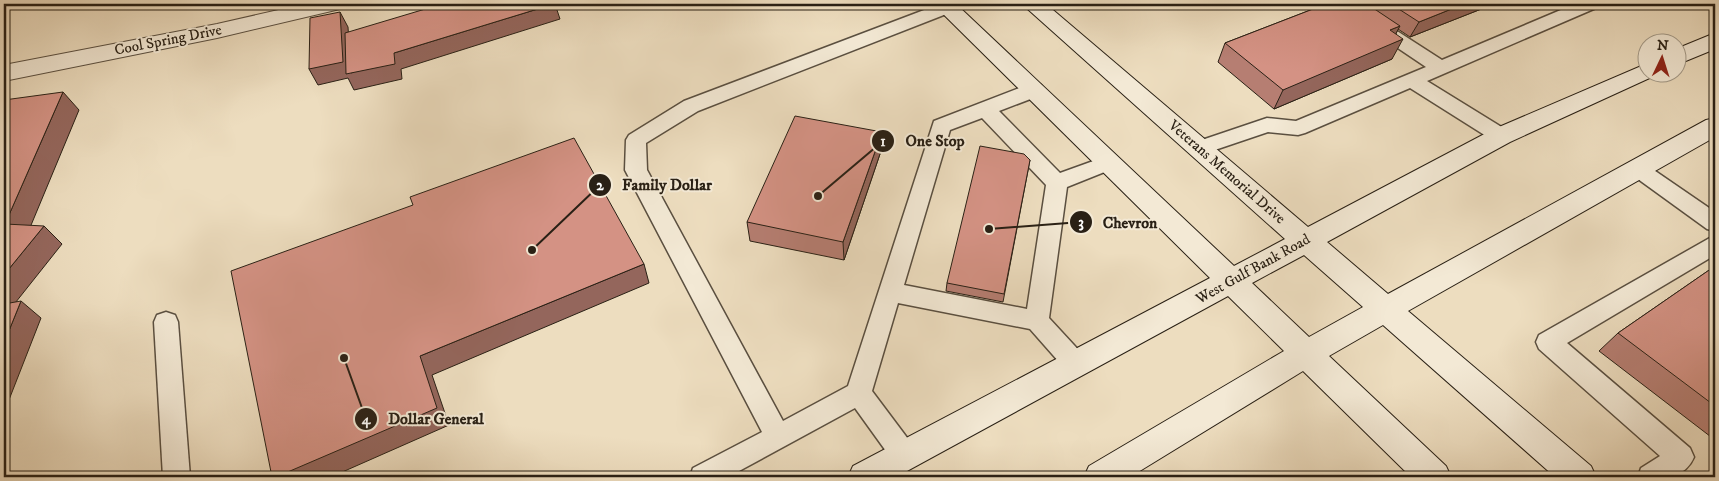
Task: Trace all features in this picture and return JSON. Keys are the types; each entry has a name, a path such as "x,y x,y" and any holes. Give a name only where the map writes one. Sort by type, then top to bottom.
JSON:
{"main road":[{"name":"Cool Spring Drive","path":"4,73 217,31 332,4"},
{"name":"Veterans Memorial Drive","path":"1033,4 1579,477"},
{"path":"946,5 1434,477"},
{"path":"1686,54 1715,41"},
{"name":"West Gulf Bank Road","path":"865,477 1501,136 1636,75"},
{"path":"1101,477 1305,354 1715,126"}],"lane":[{"path":"1200,148 1267,125 1298,128 1590,4"},
{"path":"778,437 636,170 636,140 691,106 946,5"},
{"path":"1366,18 1441,68"},
{"path":"1412,80 1501,136"},
{"path":"703,477 859,393 941,126 1034,90"},
{"path":"985,109 1057,183"},
{"path":"1057,183 1110,162"},
{"path":"1638,169 1715,223"},
{"path":"1037,321 1057,183"},
{"path":"1651,477 1681,457 1548,342 1715,244"},
{"path":"890,292 1037,321 1076,364"},
{"path":"166,322 177,477"},
{"path":"859,393 905,456"}],"building":[{"path":"442,4 554,4 394,53 395,64 346,74 345,33"},
{"path":"1326,4 1367,4 1400,26 1390,30 1403,39 1283,90 1225,43"},
{"path":"1391,4 1464,4 1419,22"},
{"path":"340,12 343,62 309,69 310,18"},
{"path":"63,92 5,224 44,226 4,275 4,100"},
{"path":"795,116 882,132 843,242 747,222"},
{"path":"574,138 644,264 420,356 437,408 276,477 272,477 231,271 413,205 410,197"},
{"path":"980,146 1024,154 1030,160 1004,294 947,283"},
{"path":"1715,266 1715,406 1618,333"},
{"path":"21,301 4,343 4,304"}],"place":[{"name":"One Stop","path":"818,196"},
{"name":"Chevron","path":"989,229"},
{"name":"Family Dollar","path":"532,250"},
{"name":"Dollar General","path":"344,358"}]}
